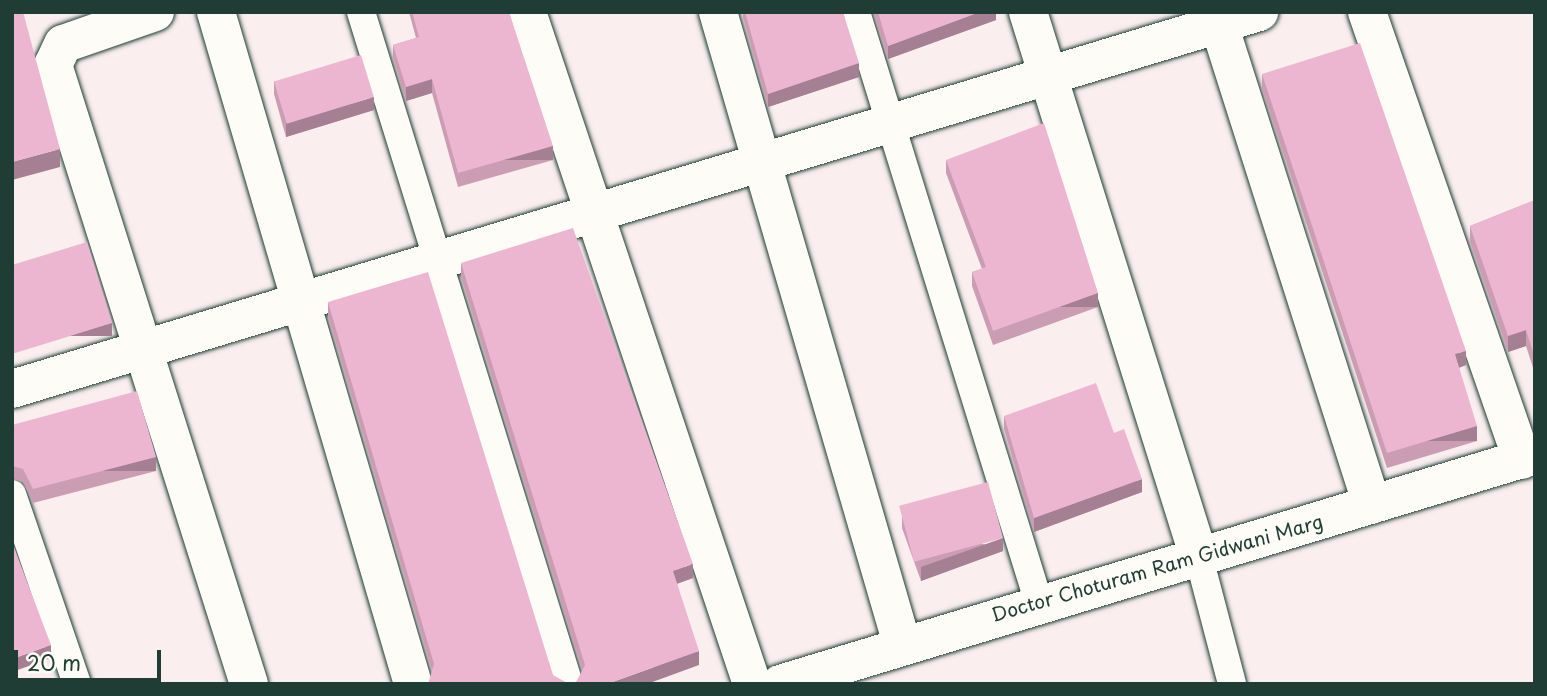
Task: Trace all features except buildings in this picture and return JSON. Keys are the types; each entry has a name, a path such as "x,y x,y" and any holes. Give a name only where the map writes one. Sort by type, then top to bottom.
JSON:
{"street":[{"path":"155,12 63,44 54,65 248,684"},
{"path":"216,12 413,684"},
{"path":"527,12 752,684"},
{"path":"718,12 902,644"},
{"path":"1028,12 1198,554"},
{"path":"12,389 1048,75 1217,18 1259,12"},
{"path":"1367,12 1528,457"},
{"path":"1217,18 1372,505"},
{"name":"Doctor Choturam Ram Gidwani Marg","path":"780,684 1198,554 1528,457"}],"lane":[{"path":"361,12 569,684"},
{"path":"856,12 1039,603"},
{"path":"12,494 77,684"},
{"path":"1198,554 1232,684"}]}
